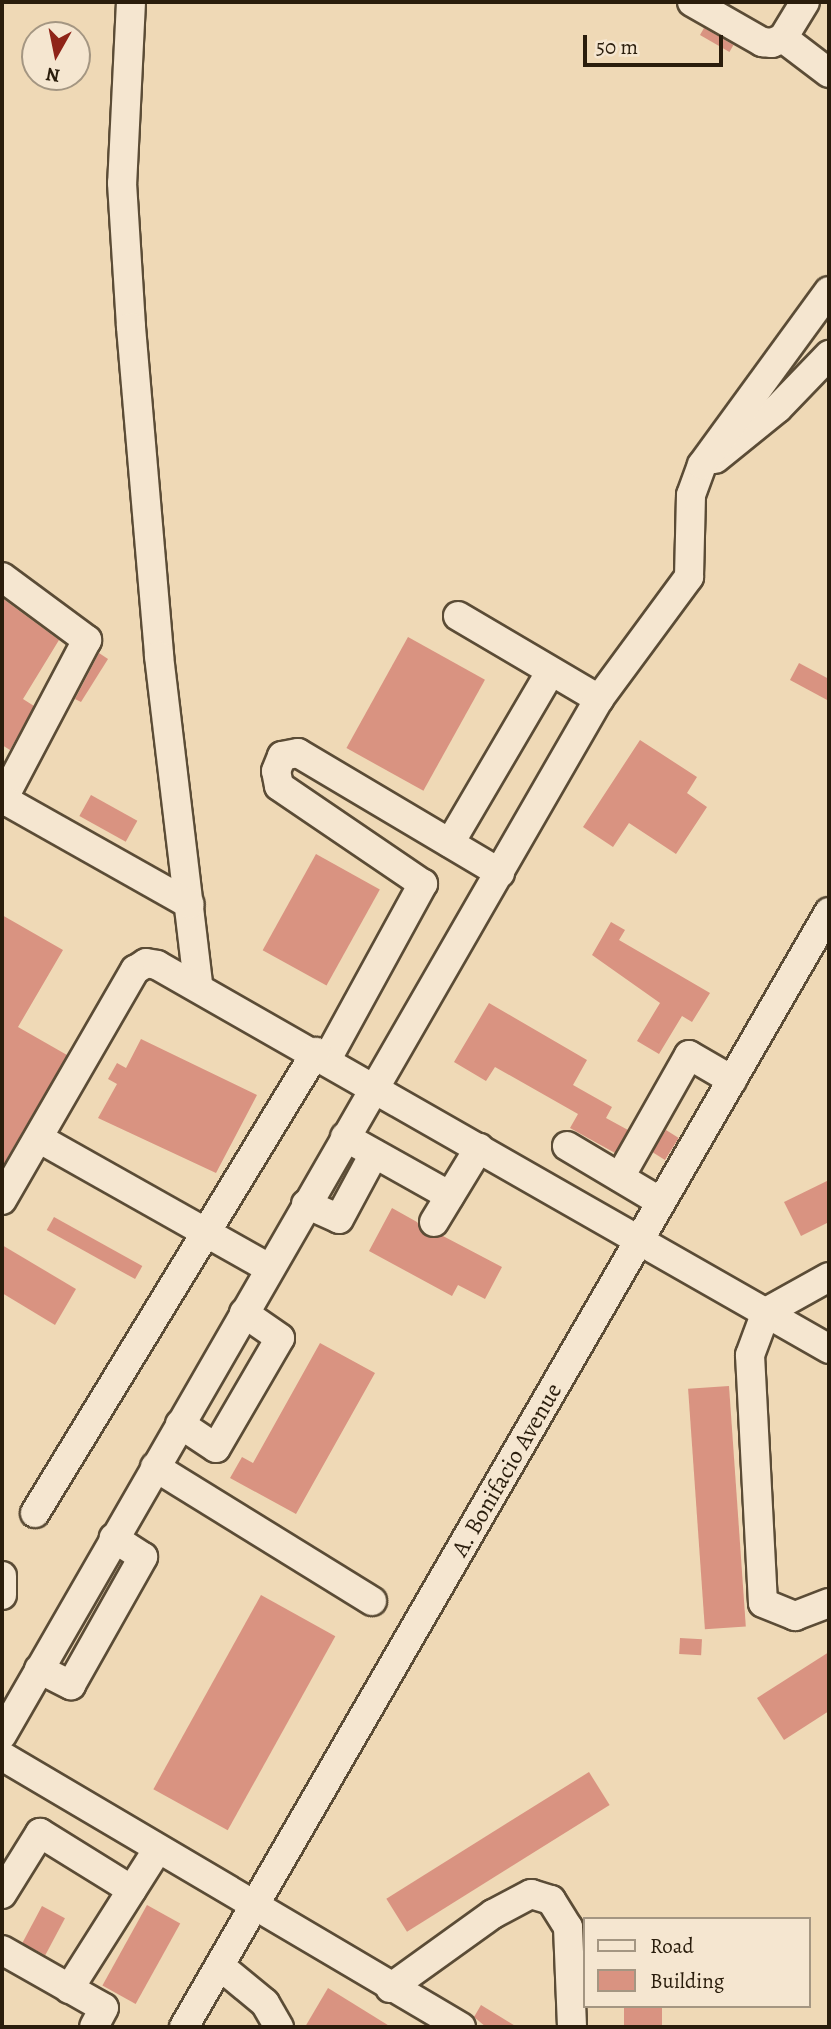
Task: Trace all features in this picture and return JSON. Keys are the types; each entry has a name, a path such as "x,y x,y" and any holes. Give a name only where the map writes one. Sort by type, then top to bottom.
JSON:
{"street":[{"path":"131,2 122,183 131,327 159,656 198,985"},
{"path":"692,2 762,42 783,38 805,2"},
{"path":"783,38 829,73"},
{"path":"2,1735 599,699 688,576 691,495 702,465 829,291"},
{"path":"702,465 778,408 829,355"},
{"path":"2,577 87,640 7,792 10,803 189,904"},
{"path":"458,616 599,699"},
{"path":"450,843 551,671"},
{"path":"36,1513 322,1055 423,884 279,786 276,771 282,756 298,753 500,873"},
{"name":"A. Bonifacio Avenue","path":"184,2027 829,912"},
{"path":"2,1200 40,1139 135,970 146,963 158,965 322,1055 638,1241 829,1349"},
{"path":"620,1177 689,1055 732,1080"},
{"path":"345,1136 450,1196"},
{"path":"40,1139 269,1268"},
{"path":"567,1146 661,1202"},
{"path":"434,1222 480,1148"},
{"path":"306,1204 339,1219 373,1154"},
{"path":"829,1277 766,1312 751,1355 763,1603 795,1616 829,1603"},
{"path":"180,1424 216,1448 280,1338 244,1312"},
{"path":"155,1467 372,1601"},
{"path":"2,1576 2,1595"},
{"path":"2,1756 390,1988 443,2023"},
{"path":"2,1894 40,1833 132,1890"},
{"path":"69,1989 158,1849"},
{"path":"390,1988 493,1914 531,1894 551,1900 568,1927 572,2027"},
{"path":"2,1950 104,2008 94,2027"},
{"path":"220,1966 265,2003 279,2027"}],"building":[{"path":"704,28 733,45 729,52 700,35"},
{"path":"2,598 59,640 23,699 34,706 10,750 2,745"},
{"path":"408,637 485,680 423,791 346,748"},
{"path":"99,653 108,659 81,702 75,699"},
{"path":"799,663 829,679 829,701 790,680"},
{"path":"640,740 697,777 687,793 707,807 676,854 629,823 613,847 583,827"},
{"path":"91,795 137,821 126,842 79,816"},
{"path":"316,854 380,889 327,986 263,950"},
{"path":"2,915 63,950 18,1027 67,1055 2,1167"},
{"path":"611,922 625,930 619,940 710,993 692,1022 682,1016 659,1054 637,1041 660,1003 592,955"},
{"path":"489,1003 587,1060 573,1085 612,1107 606,1118 628,1130 615,1153 570,1128 578,1114 495,1067 486,1081 454,1062"},
{"path":"141,1039 257,1095 216,1173 98,1118 117,1084 108,1079 117,1063 126,1068"},
{"path":"666,1130 679,1138 665,1160 652,1152"},
{"path":"829,1180 829,1222 801,1236 784,1202"},
{"path":"392,1208 417,1222 426,1236 443,1236 502,1267 485,1299 458,1285 452,1296 369,1251"},
{"path":"54,1217 142,1266 135,1279 47,1230"},
{"path":"2,1245 76,1289 55,1325 2,1293"},
{"path":"320,1343 375,1373 296,1514 230,1478 242,1457 253,1463"},
{"path":"729,1386 746,1626 705,1629 688,1389"},
{"path":"261,1595 335,1636 228,1830 153,1789"},
{"path":"680,1638 702,1639 701,1655 679,1654"},
{"path":"829,1652 829,1711 784,1740 757,1698"},
{"path":"589,1772 610,1805 407,1932 386,1899"},
{"path":"147,1905 180,1923 136,2004 102,1985"},
{"path":"42,1906 65,1918 45,1955 22,1943"},
{"path":"328,1988 391,2027 305,2027"},
{"path":"481,2005 517,2027 486,2027 474,2017"},
{"path":"624,2008 662,2008 662,2027 624,2027"}]}
